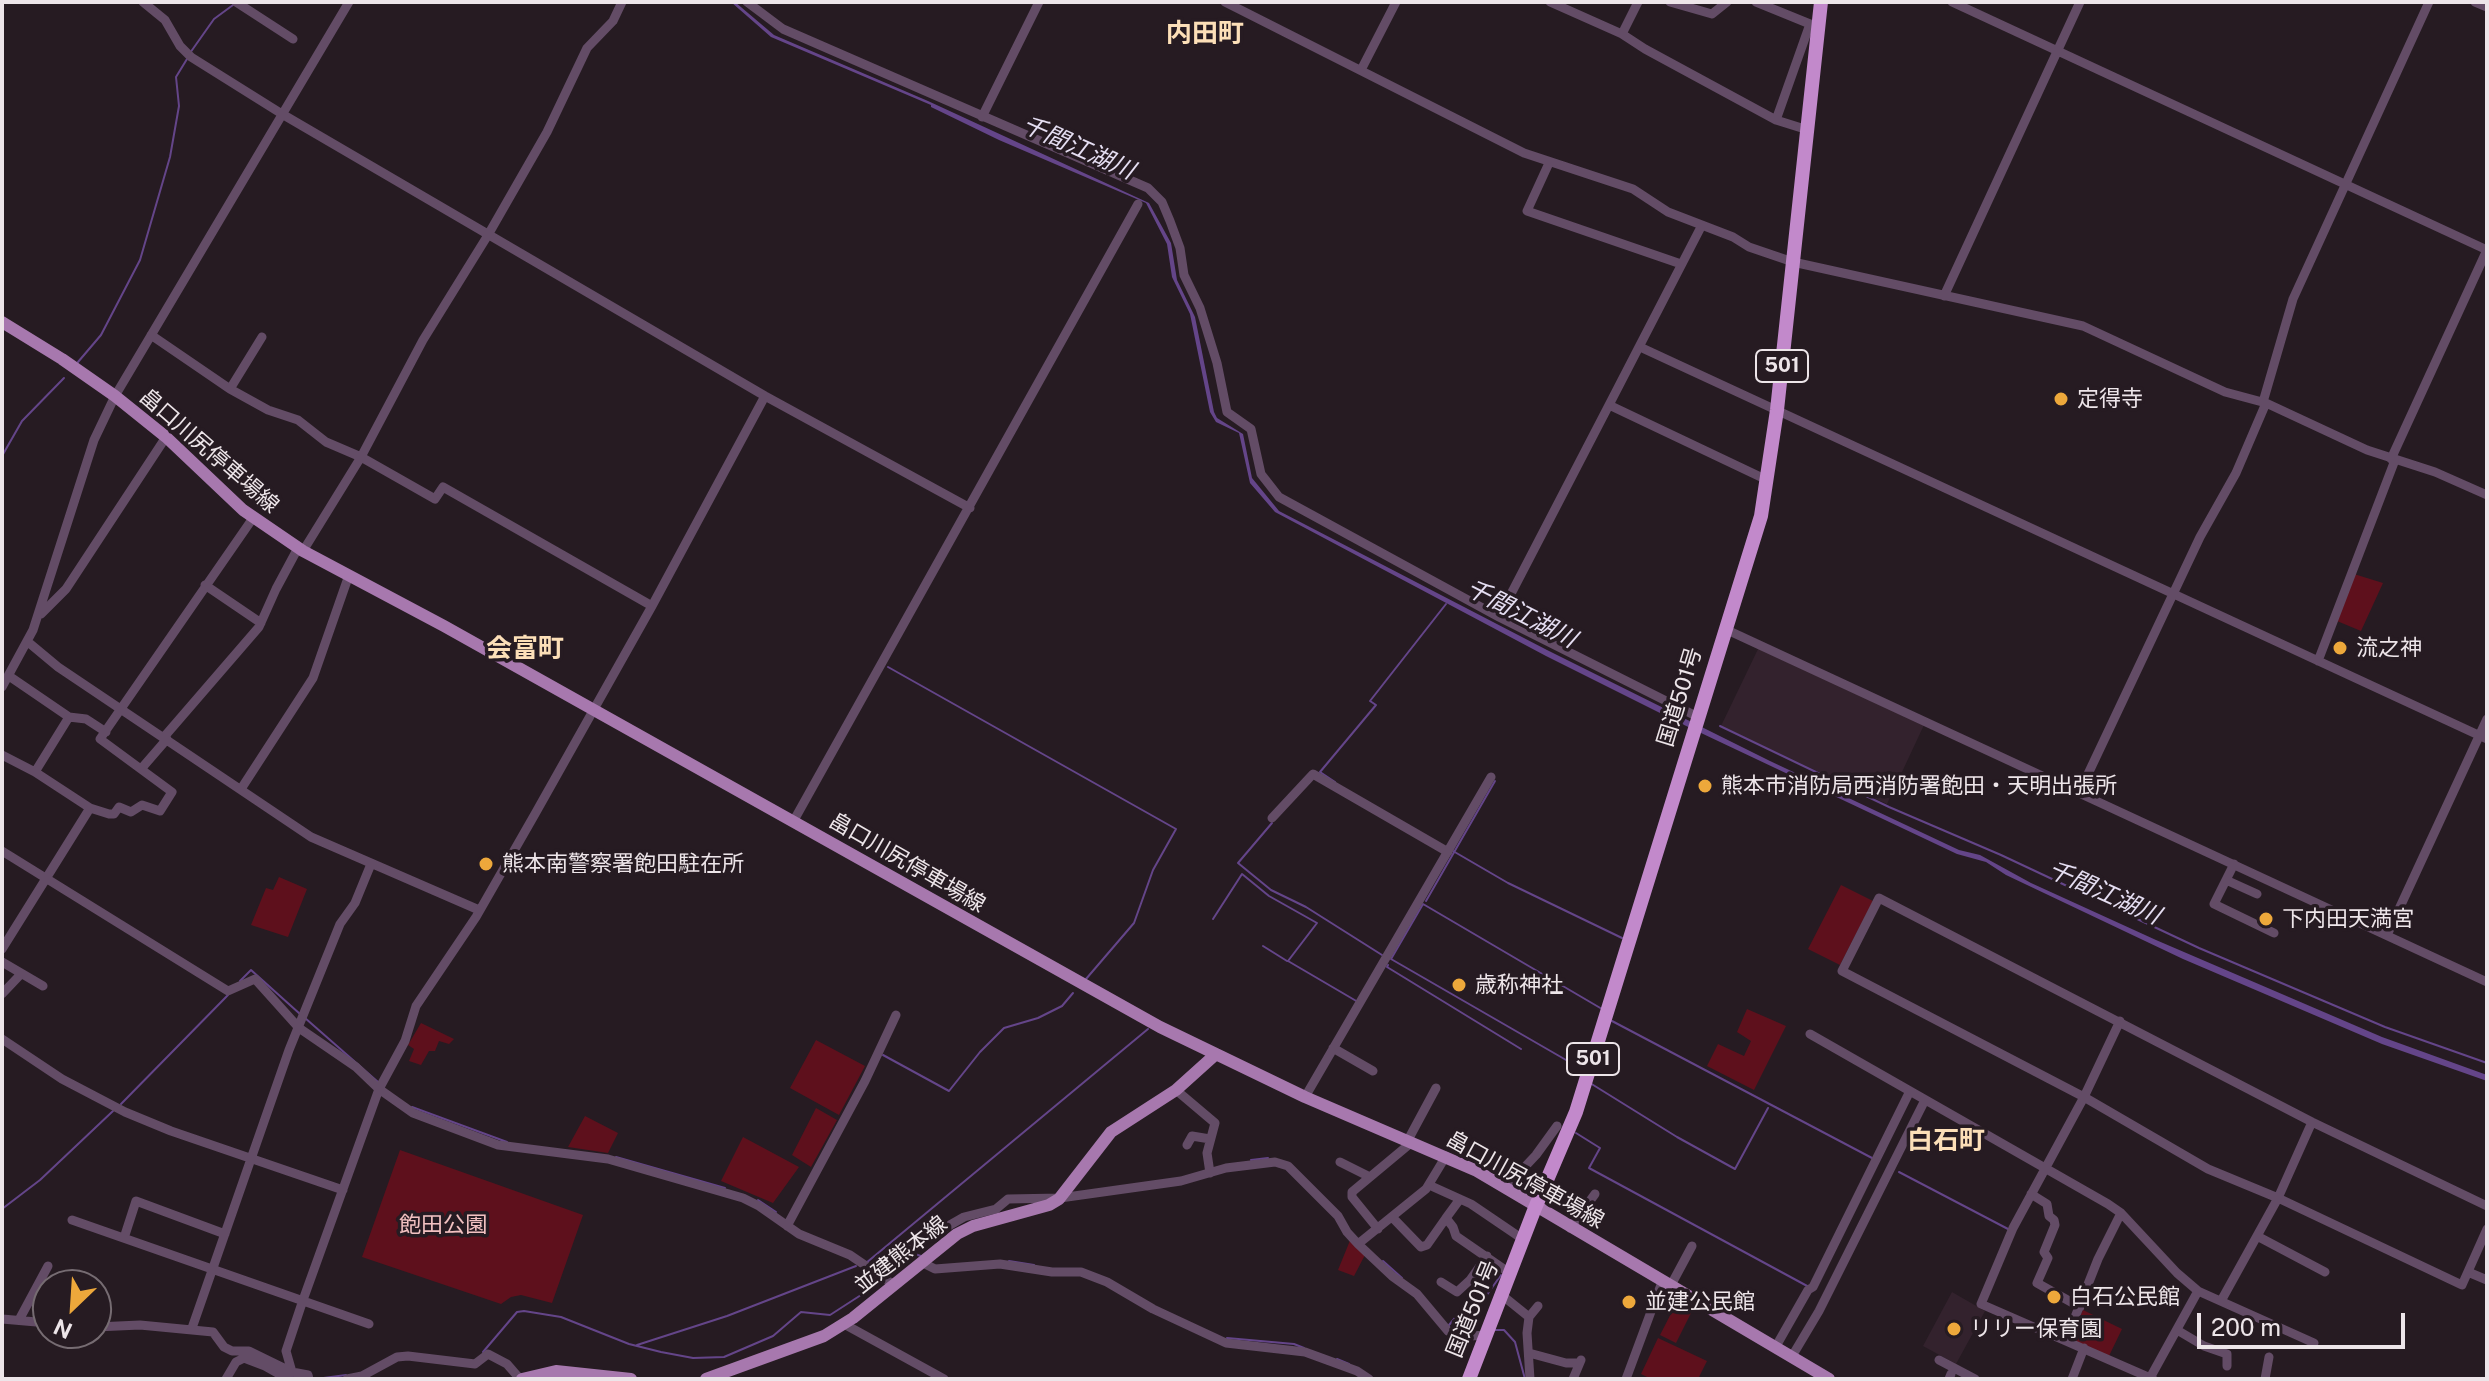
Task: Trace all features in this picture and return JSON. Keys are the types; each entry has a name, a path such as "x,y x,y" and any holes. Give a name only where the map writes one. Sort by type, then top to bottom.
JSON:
{"highway":[{"name":"国道501号","path":"1469,1379 1581,1098 1761,516 1777,410 1808,130 1814,25 1821,2"}],"main road":[{"name":"畠口川尻停車場線","path":"2,322 115,396 166,437 253,518 301,550 1121,1006 1305,1097 1446,1156 1505,1188 1829,1379"},
{"path":"1060,1198 1111,1132 1176,1090 1216,1054"},
{"name":"並建熊本線","path":"706,1379 824,1336 844,1324 885,1279 921,1262 957,1234 973,1226 1034,1210 1060,1198"},
{"path":"521,1379 556,1371 631,1379"}],"street":[{"path":"143,2 165,20 189,55 282,114 765,396 970,508"},
{"path":"2,687 28,642 38,617 94,440 115,396 349,2"},
{"path":"141,769 261,623 276,589 361,457 403,375 547,132 587,48 613,21 622,2"},
{"path":"747,2 761,6 783,29 1148,188 1162,202 1180,248 1184,275 1200,308 1217,363 1227,412 1251,429 1261,474 1279,497 1696,723"},
{"path":"982,117 1039,2"},
{"path":"1225,2 1524,153 1633,189 1668,212 1749,247 1793,262 2083,326 2225,392 2264,402 2393,460 2435,472 2487,495"},
{"path":"1361,70 1396,2"},
{"path":"1550,2 1622,34 1776,120 1808,130"},
{"path":"1622,34 1638,2"},
{"path":"1670,2 1712,14 1727,2"},
{"path":"1756,2 1814,25 1776,120"},
{"path":"1952,2 2487,250 2393,460 2318,661"},
{"path":"1944,296 2080,2"},
{"path":"2079,793 2200,537 2236,473 2264,402 2293,299 2429,2"},
{"path":"2475,2 2487,7"},
{"path":"237,4 293,39"},
{"path":"1549,163 1527,211 1681,264"},
{"path":"793,822 1138,204"},
{"path":"1499,617 1702,225"},
{"path":"151,335 230,389 268,410 298,420 326,442 361,457 435,499 443,487 652,606"},
{"path":"230,389 262,337"},
{"path":"1640,347 2483,737"},
{"path":"290,1375 286,1351 303,1300 379,1089 405,1041 416,1006 479,910 652,606 765,396"},
{"path":"1609,405 1767,480"},
{"path":"38,617 66,589 166,437"},
{"path":"2,755 35,772 90,808 114,814 119,807 131,812 142,805 160,811 171,790 100,739 123,710 253,518"},
{"path":"241,789 313,678 349,575"},
{"path":"205,585 261,623"},
{"path":"1725,629 2487,982"},
{"path":"28,642 58,667 319,842 427,885 479,910"},
{"path":"9,676 69,717 86,719 106,732"},
{"path":"35,772 69,717"},
{"path":"2387,935 2483,737 2487,719"},
{"path":"1272,818 1313,774 1448,852"},
{"path":"1305,1097 1491,777"},
{"path":"2,949 90,808"},
{"path":"2,851 228,991 255,979 299,1028 356,1067 379,1089 413,1113 498,1145 608,1159 743,1198 799,1234 850,1255 885,1279 919,1234 943,1229 964,1217 989,1212 1008,1199 1060,1198 1181,1181 1226,1168 1275,1162 1288,1166 1338,1216 1347,1232 1361,1242 1392,1276 1417,1294 1448,1331 1469,1336 1488,1335"},
{"path":"192,1328 299,1028 340,924 355,903 371,864"},
{"path":"2234,864 2214,904 2274,933"},
{"path":"2226,880 2257,894"},
{"path":"2487,1206 2312,1122 1879,898 1842,971 2084,1097 2208,1169 2278,1198 2462,1285 2487,1229"},
{"path":"2,962 43,986"},
{"path":"2,994 21,974"},
{"path":"787,1226 865,1081 896,1015"},
{"path":"2120,1021 2084,1097 2013,1228 1981,1304 2150,1378 2198,1291"},
{"path":"1810,1034 2121,1213 2198,1291 2314,1343"},
{"path":"4,1045 125,1112 343,1190"},
{"path":"1333,1048 1373,1071"},
{"path":"1378,1229 1352,1197 1352,1192 1410,1141 1436,1088"},
{"path":"1176,1090 1215,1123 1207,1153 1210,1173"},
{"path":"1775,1348 1808,1290 1813,1287 1910,1091"},
{"path":"1791,1358 1819,1311 1925,1100"},
{"path":"2221,1301 2278,1198 2312,1122"},
{"path":"1505,1188 1536,1155 1557,1126"},
{"path":"1187,1145 1192,1136 1210,1139"},
{"path":"1361,1242 1429,1185 1446,1156"},
{"path":"1340,1162 1370,1177"},
{"path":"1429,1185 1460,1199 1524,1240"},
{"path":"1570,1228 1595,1194"},
{"path":"2031,1194 2047,1204 2049,1216 2055,1225 2044,1252 2048,1258 2037,1283 2080,1307"},
{"path":"1392,1217 1421,1247 1427,1245 1460,1199"},
{"path":"124,1238 136,1201 225,1234"},
{"path":"2066,1340 2098,1259 2121,1213"},
{"path":"1446,1218 1456,1236 1511,1274"},
{"path":"72,1220 369,1324"},
{"path":"2257,1236 2325,1272"},
{"path":"1626,1379 1666,1284 1692,1246"},
{"path":"1441,1282 1457,1292 1487,1256"},
{"path":"921,1262 935,1269 1000,1264 1052,1272 1081,1272 1107,1282 1153,1309 1226,1343 1305,1352 1340,1364 1369,1379"},
{"path":"19,1320 48,1266"},
{"path":"2468,1272 2487,1280"},
{"path":"1503,1296 1529,1317"},
{"path":"1530,1379 1527,1333 1529,1317 1538,1306"},
{"path":"2,1319 32,1321"},
{"path":"844,1324 944,1379"},
{"path":"112,1326 140,1325 213,1332 224,1347 232,1351 249,1351 290,1375"},
{"path":"2177,1330 2204,1346 2227,1354 2227,1366"},
{"path":"2072,1379 2084,1348"},
{"path":"1529,1353 1566,1363 1580,1361 1573,1379"},
{"path":"347,1379 362,1376 397,1357 475,1364 488,1354 507,1364 521,1379"},
{"path":"2265,1379 2269,1357"},
{"path":"226,1379 236,1362 244,1358 290,1375 308,1375 309,1379"},
{"path":"1939,1360 1975,1379"},
{"path":"729,1370 740,1379"}],"shaded area":[{"path":"731,2 735,2 774,35 928,101 1149,203 1171,243 1177,280 1195,317 1214,412 1217,418 1243,434 1252,478 1279,511 1770,761 1959,850 1980,855 2031,883 2156,940 2382,1037 2487,1075 2487,1081 2382,1044 2183,959 2006,875 1986,862 1957,854 1546,656 1275,512 1250,483 1239,433 1216,422 1210,412 1190,314 1172,277 1167,244 1146,203 999,140 931,105 771,37"},
{"path":"1759,647 1924,725 1887,804 1721,726"},
{"name":"リリー保育園","path":"1952,1292 1985,1311 1956,1364 1923,1346"}],"green space":[{"path":"2354,574 2383,583 2361,631 2337,621"},
{"path":"279,877 307,889 288,937 251,925 266,888 273,890"},
{"path":"1841,885 1873,901 1840,965 1808,949"},
{"path":"1747,1009 1786,1026 1754,1090 1707,1066 1718,1044 1744,1056 1751,1041 1737,1032"},
{"path":"421,1023 454,1039 449,1044 439,1041 435,1051 429,1051 421,1065 409,1061 414,1049 408,1045"},
{"path":"816,1040 865,1066 839,1115 790,1088"},
{"path":"816,1108 837,1120 811,1167 792,1155"},
{"path":"585,1116 618,1133 608,1153 568,1147"},
{"path":"743,1137 799,1167 773,1203 721,1181"},
{"name":"飽田公園","path":"400,1150 583,1215 552,1303 521,1295 501,1304 362,1257"},
{"path":"1351,1238 1366,1253 1354,1276 1338,1270"},
{"path":"1679,1298 1694,1307 1676,1343 1660,1335"},
{"path":"2083,1310 2122,1329 2109,1356 2069,1339"},
{"path":"1658,1338 1707,1361 1698,1379 1651,1379 1641,1374"}],"waterway":[{"path":"190,53 214,19 233,5"},
{"path":"78,362 101,335 140,260 170,157 179,106 176,77 187,59"},
{"path":"2,456 22,421 64,378"},
{"path":"1320,772 1376,705 1370,701 1446,604"},
{"path":"888,667 1176,829 1153,870 1134,923 1086,979"},
{"name":"千間江湖川","path":"1720,726 1889,807 2001,855 2199,948 2385,1027 2487,1063"},
{"path":"1320,772 1335,782"},
{"path":"1426,901 1495,781"},
{"path":"1272,823 1238,863 1271,890 1306,907 1382,955"},
{"path":"1453,851 1508,883 1622,938"},
{"path":"1213,919 1242,874 1269,896 1317,923 1288,961 1358,1002"},
{"path":"1391,959 1423,904 1602,1009"},
{"path":"1263,946 1287,961"},
{"path":"1391,959 1573,1064 1581,1073"},
{"path":"1388,965 1521,1049"},
{"path":"240,981 251,970 300,1014"},
{"path":"883,1055 949,1091 1004,1028 1038,1018 1062,1006 1073,993"},
{"path":"121,1104 228,995"},
{"path":"305,1018 378,1082"},
{"path":"1612,1021 1872,1158"},
{"path":"866,1263 1148,1029"},
{"path":"1590,1083 1735,1169 1768,1108"},
{"path":"412,1107 507,1142"},
{"path":"2,1209 40,1180 113,1111"},
{"path":"1576,1133 1600,1148 1589,1168 1809,1287"},
{"path":"616,1157 725,1188"},
{"path":"1251,1160 1268,1158"},
{"path":"1899,1172 2008,1229"},
{"path":"758,1200 776,1212"},
{"path":"908,1252 921,1256"},
{"path":"1009,1261 1034,1265"},
{"path":"1383,1261 1402,1278"},
{"path":"637,1345 727,1316 856,1266"},
{"path":"1449,1325 1466,1305 1484,1299 1501,1275"},
{"path":"483,1352 517,1312 524,1311 561,1317 629,1344 661,1352 693,1358 724,1357 773,1336 801,1312 830,1315 861,1295 864,1283 880,1278"},
{"path":"1494,1330 1504,1330 1515,1342 1525,1379"},
{"path":"1227,1338 1294,1344 1304,1348"},
{"path":"1337,1359 1349,1364"},
{"path":"316,1379 346,1375"},
{"path":"290,1376 296,1379"}],"place":[{"name":"定得寺","path":"2061,399"},
{"name":"流之神","path":"2340,648"},
{"name":"熊本市消防局西消防署飽田・天明出張所","path":"1705,786"},
{"name":"熊本南警察署飽田駐在所","path":"486,864"},
{"name":"下内田天満宮","path":"2266,919"},
{"name":"歳称神社","path":"1459,985"},
{"name":"白石公民館","path":"2054,1297"},
{"name":"並建公民館","path":"1629,1302"},
{"name":"リリー保育園","path":"1954,1329"}],"district":[{"name":"内田町","path":"1205,34"},
{"name":"会富町","path":"525,649"},
{"name":"白石町","path":"1946,1141"}]}
